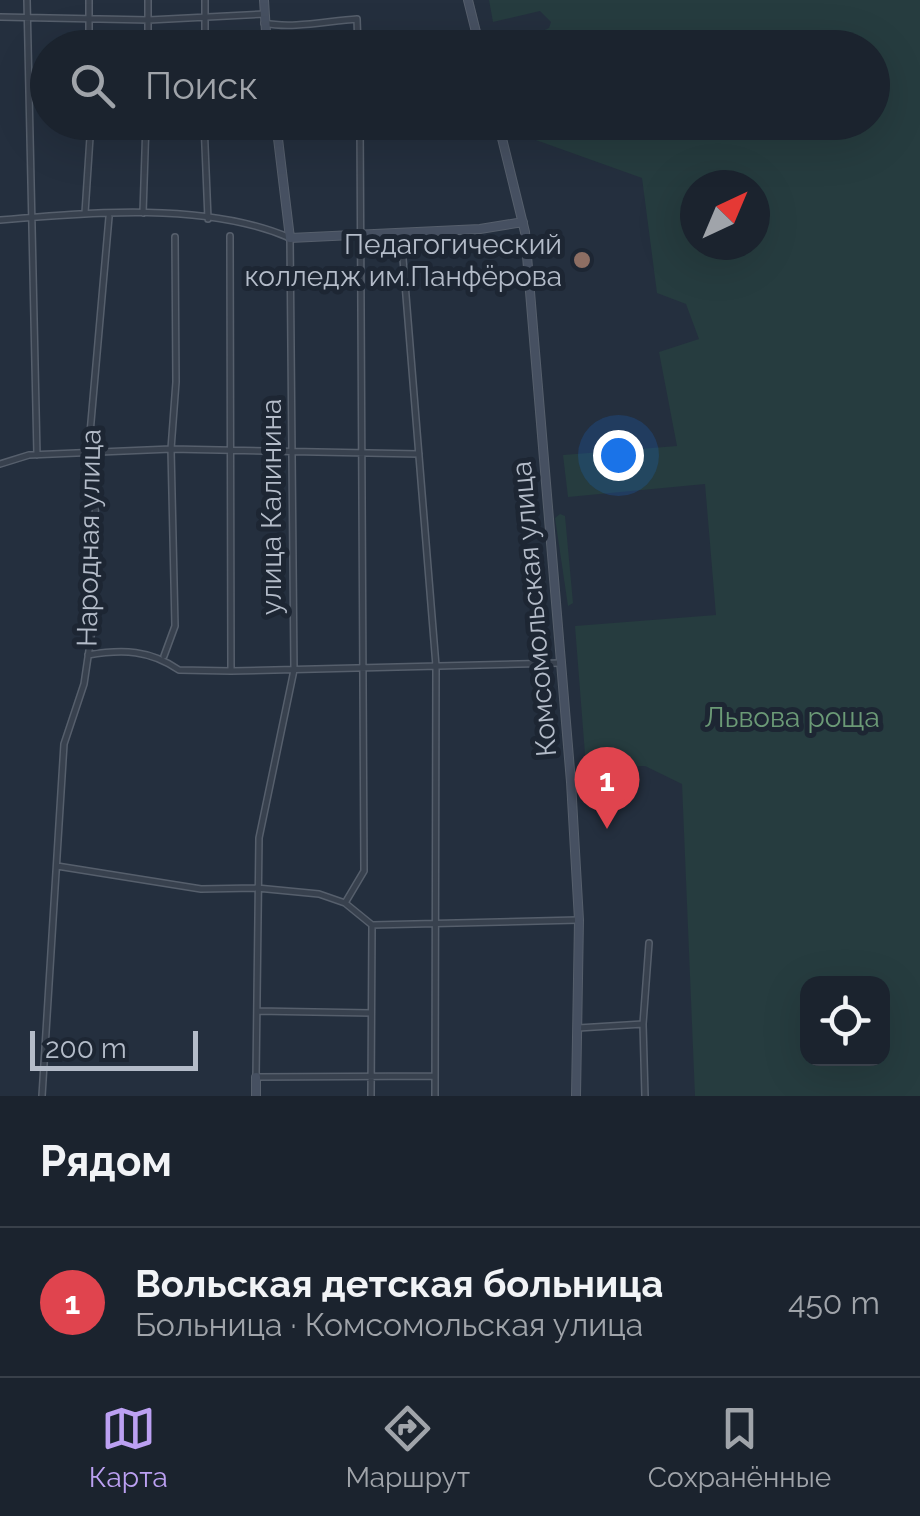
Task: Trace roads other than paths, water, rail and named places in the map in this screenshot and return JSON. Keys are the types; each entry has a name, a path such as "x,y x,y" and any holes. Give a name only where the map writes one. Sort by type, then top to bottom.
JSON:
{"main road":[{"path":"264,0 266,30"},
{"path":"468,0 476,30"},
{"name":"улица Калинина","path":"278,140 290,238"},
{"name":"Комсомольская улица","path":"502,140 523,222 561,663 579,920 576,1096"},
{"path":"290,238 402,234 523,222"},
{"path":"256,1077 256,1096"}],"street":[{"path":"26,0 28,218 37,455"},
{"path":"88,0 89,30"},
{"path":"148,0 149,30"},
{"path":"205,0 205,30"},
{"path":"0,17 265,18 286,28 299,22 357,20 357,30"},
{"path":"85,213 90,140"},
{"path":"144,214 146,140"},
{"path":"205,140 208,219"},
{"path":"345,903 364,871 360,140"},
{"path":"0,220 85,213 144,214 254,222 290,238"},
{"name":"Народная улица","path":"42,1096 64,744 92,630 96,486 88,456 109,216"},
{"path":"402,234 436,666 435,1096"},
{"path":"230,236 231,671"},
{"path":"164,656 175,626 171,449 175,238"},
{"name":"улица Калинина","path":"256,1077 257,888 263,810 294,670 290,238"},
{"path":"0,464 37,455 88,456 171,449 419,454"},
{"path":"88,655 138,652 164,656 179,670 231,671 561,663"},
{"path":"56,866 201,889 257,888 320,894 345,903 372,925 579,920"},
{"path":"371,1096 372,925"},
{"path":"645,1096 643,1024 649,943"},
{"path":"257,1011 371,1013"},
{"path":"578,1028 643,1024"},
{"path":"256,1077 435,1076"}],"place":[{"name":"Педагогический колледж им.Панфёрова","path":"582,260"},
{"name":"Вольская детская больница","path":"607,829"}],"park label":[{"name":"Львова роща","path":"792,717"}]}
